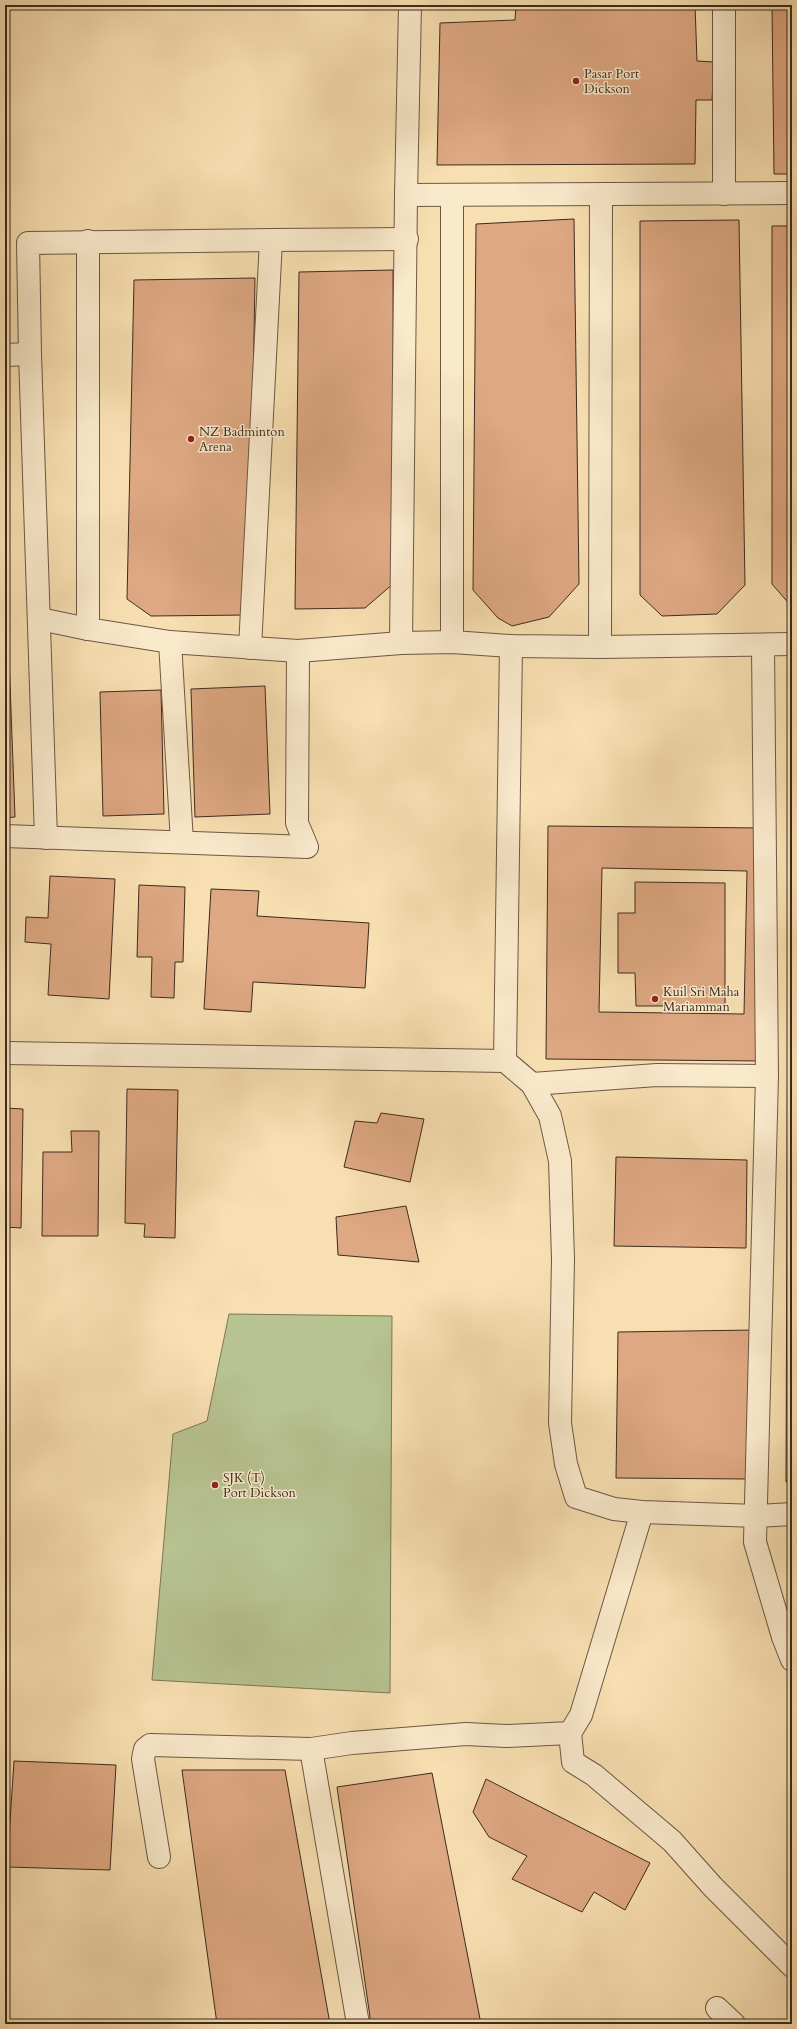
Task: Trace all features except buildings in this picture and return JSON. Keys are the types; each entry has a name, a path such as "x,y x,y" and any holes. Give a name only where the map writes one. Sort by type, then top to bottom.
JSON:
{"street":[{"path":"401,643 407,239 406,195 410,5"},
{"path":"724,5 724,194"},
{"path":"406,195 792,193"},
{"path":"600,647 601,194"},
{"path":"452,195 452,642"},
{"path":"46,838 40,619 30,354 28,243 88,241 407,239"},
{"path":"250,648 271,240"},
{"path":"88,241 88,629"},
{"path":"5,355 30,354"},
{"path":"40,619 88,629 170,642 298,651 401,643 452,642 511,646 600,647 792,644"},
{"path":"170,642 182,842"},
{"path":"763,645 767,1076 757,1516 755,1542 783,1637 792,1660"},
{"path":"506,1061 511,646"},
{"path":"5,836 307,847 297,823 298,651"},
{"path":"5,1053 506,1061 532,1084 550,1116 560,1161 563,1259 560,1423 566,1464 576,1497 614,1509 642,1512 757,1516 792,1514"},
{"path":"532,1084 656,1075 767,1076"},
{"path":"642,1512 581,1714 570,1733 573,1762 594,1775 672,1841 713,1887 792,1966"},
{"path":"159,1857 143,1759 145,1749 150,1745 311,1749 352,1743 466,1734 506,1736 570,1733"},
{"path":"311,1749 358,2024"},
{"path":"717,2008 734,2024"}],"green space":[{"path":"229,1314 392,1316 390,1693 152,1680 173,1434 207,1421"}],"place":[{"name":"Pasar Port Dickson","path":"576,81"},
{"name":"NZ Badminton Arena","path":"191,439"},
{"name":"Kuil Sri Maha Mariamman","path":"655,999"},
{"name":"SJK (T) Port Dickson","path":"215,1485"}]}
